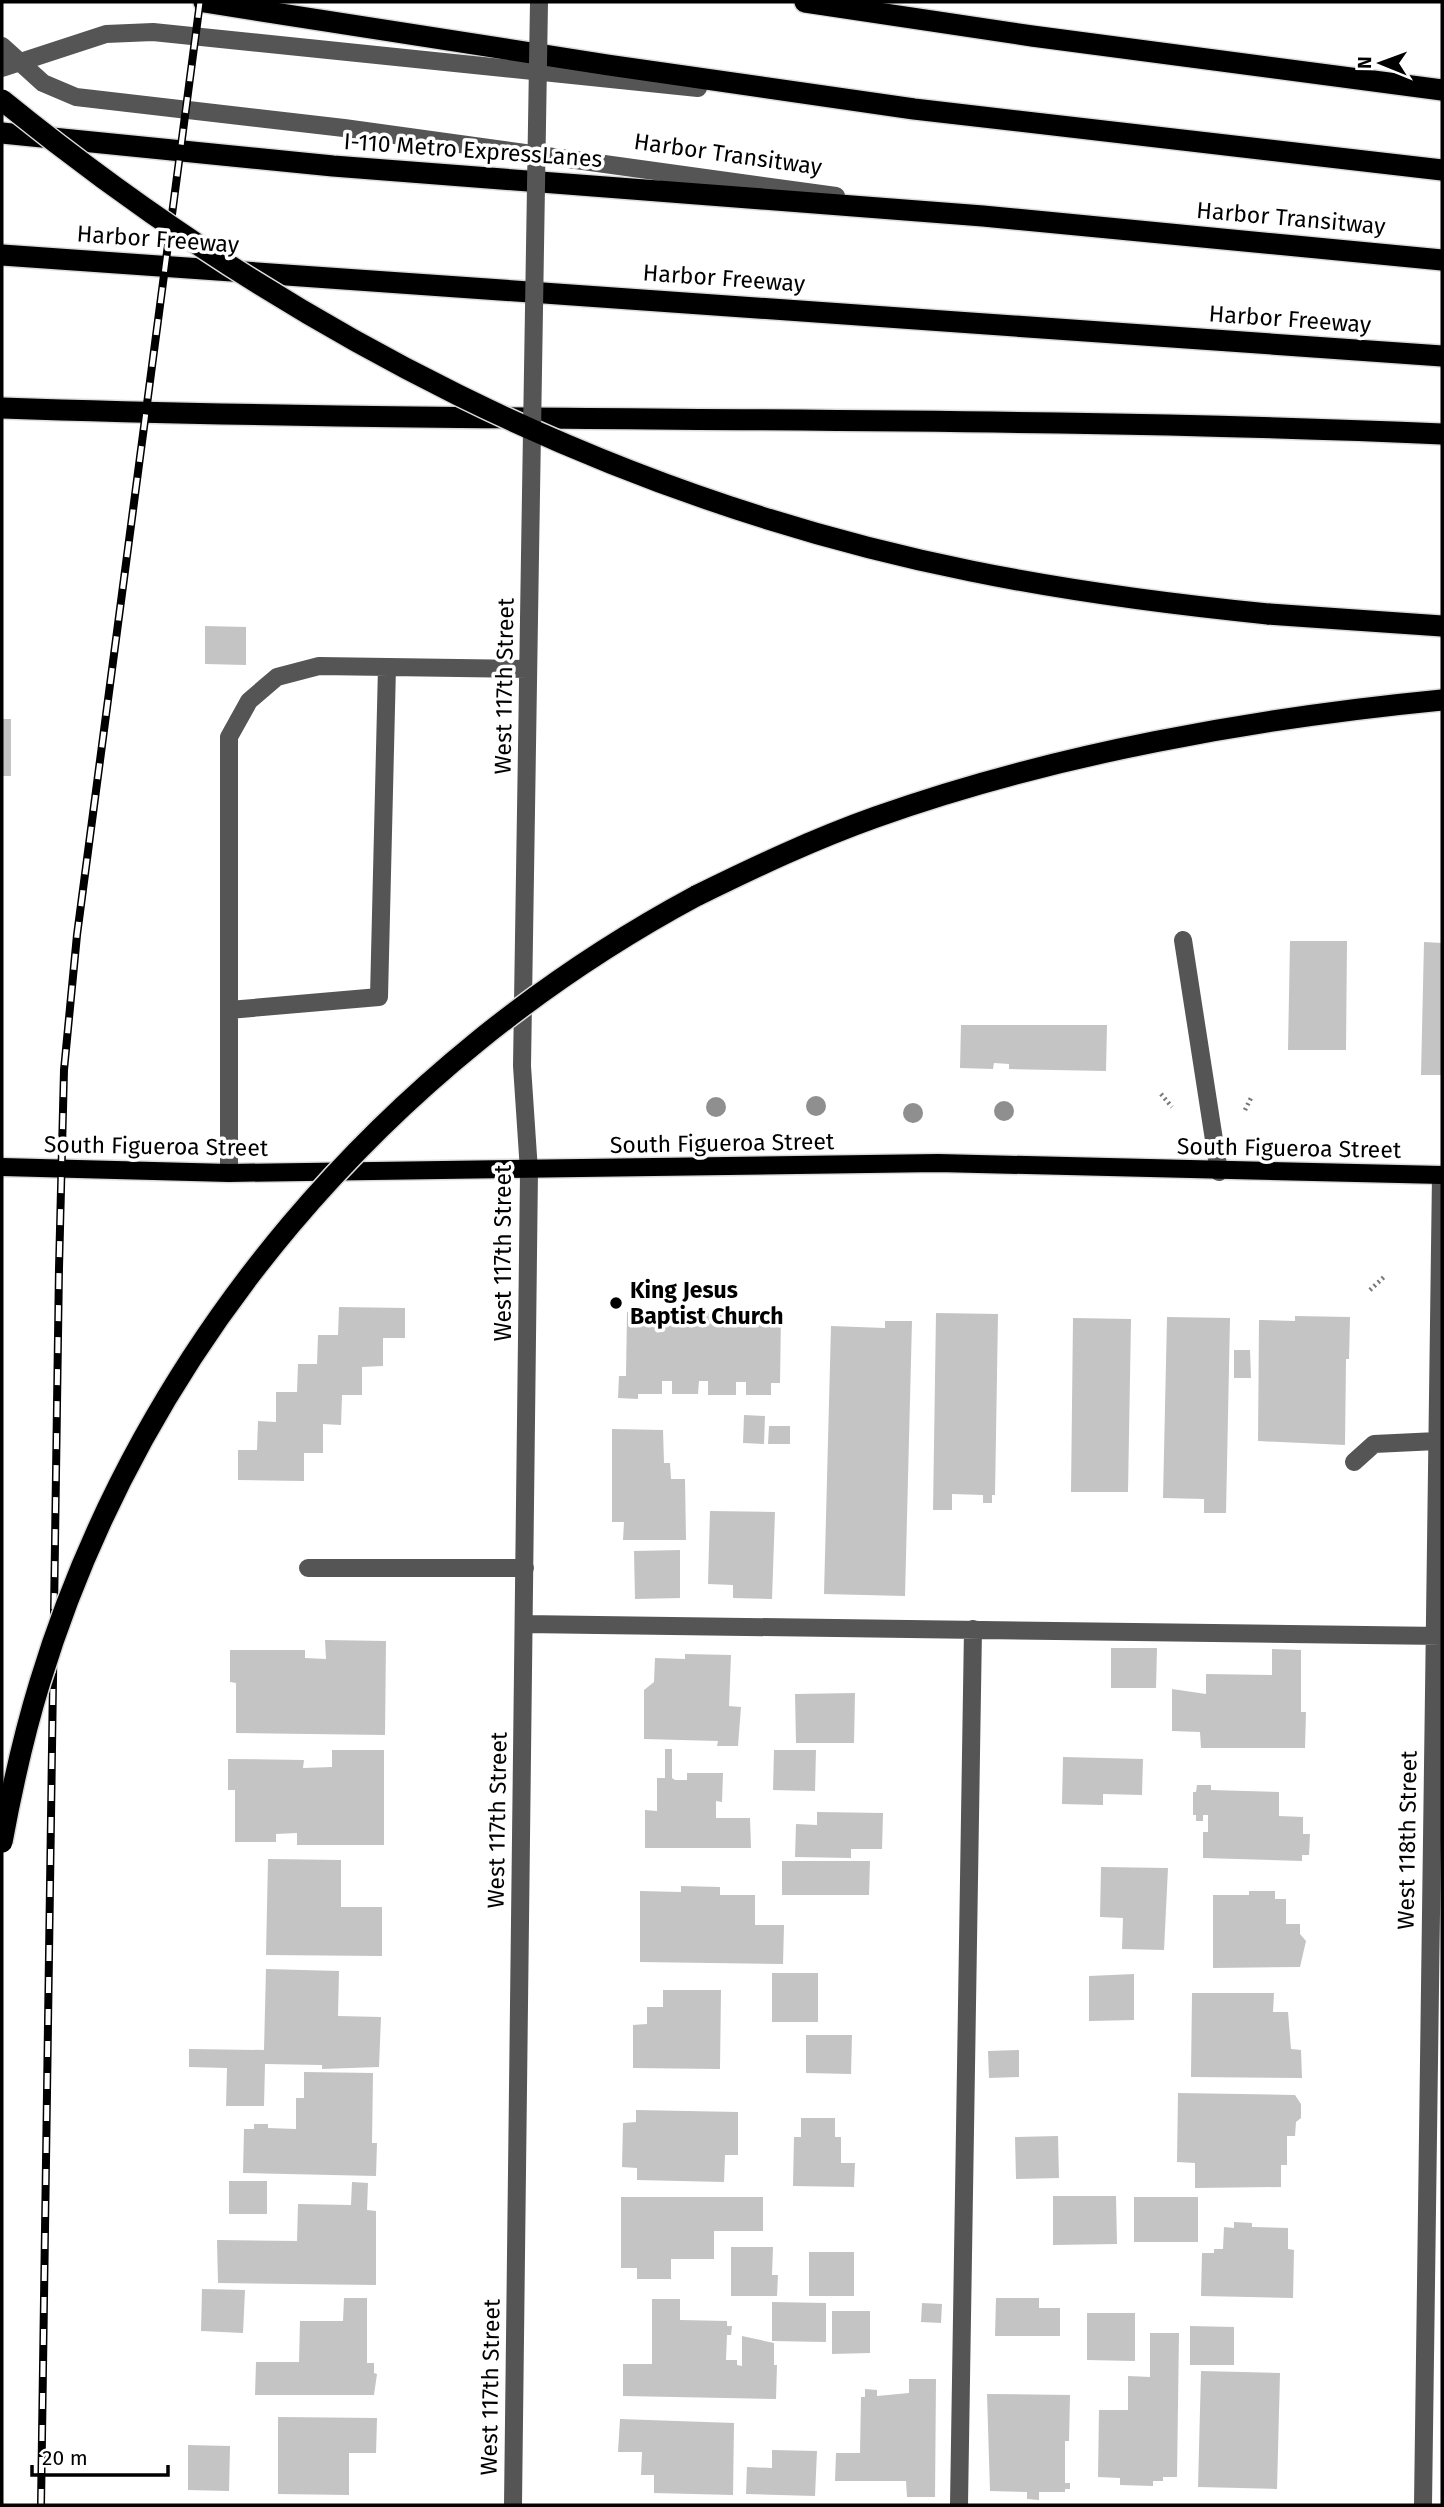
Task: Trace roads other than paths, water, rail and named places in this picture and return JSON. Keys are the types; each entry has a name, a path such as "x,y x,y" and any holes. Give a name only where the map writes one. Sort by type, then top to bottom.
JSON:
{"highway":[{"path":"204,2 622,67 914,108 1442,170"},
{"path":"805,2 1032,36 1442,90"},
{"path":"2,100 96,175 234,271 408,371 499,416 686,491 895,553 1069,589 1268,614 1442,626"},
{"name":"I-110 Metro ExpressLanes","path":"2,132 333,166 983,216"},
{"name":"Harbor Transitway","path":"983,216 1442,260"},
{"name":"Harbor Freeway","path":"2,255 1442,356"},
{"path":"2,408 182,415 854,420 1442,434"},
{"path":"2,1842 40,1682 78,1577 145,1435 226,1307 324,1184 438,1073 585,960 696,896 839,830 991,782 1218,731 1442,699"}],"main road":[{"name":"South Figueroa Street","path":"2,1167 229,1173 529,1171 939,1163 1442,1175"}],"street":[{"name":"West 117th Street","path":"513,2505 529,1171 522,1066 539,2"},
{"path":"10,65 106,34 153,32 914,108"},
{"name":"Harbor Transitway","path":"2,46 10,65 76,97 117,104 344,128 983,216"},
{"path":"229,1173 229,737 249,701 277,677 319,666 528,669"},
{"path":"229,1010 379,997 387,667"},
{"path":"1183,940 1219,1171"},
{"name":"West 118th Street","path":"1423,2505 1438,1636 1437,1441 1442,1175"},
{"path":"1354,1462 1374,1444 1437,1441"},
{"path":"308,1568 525,1568"},
{"path":"524,1624 1438,1636"},
{"path":"959,2505 973,1629"}],"railway":[{"path":"41,2505 64,1070 77,935 200,2"}],"place":[{"name":"King Jesus Baptist Church","path":"616,1303"}]}
